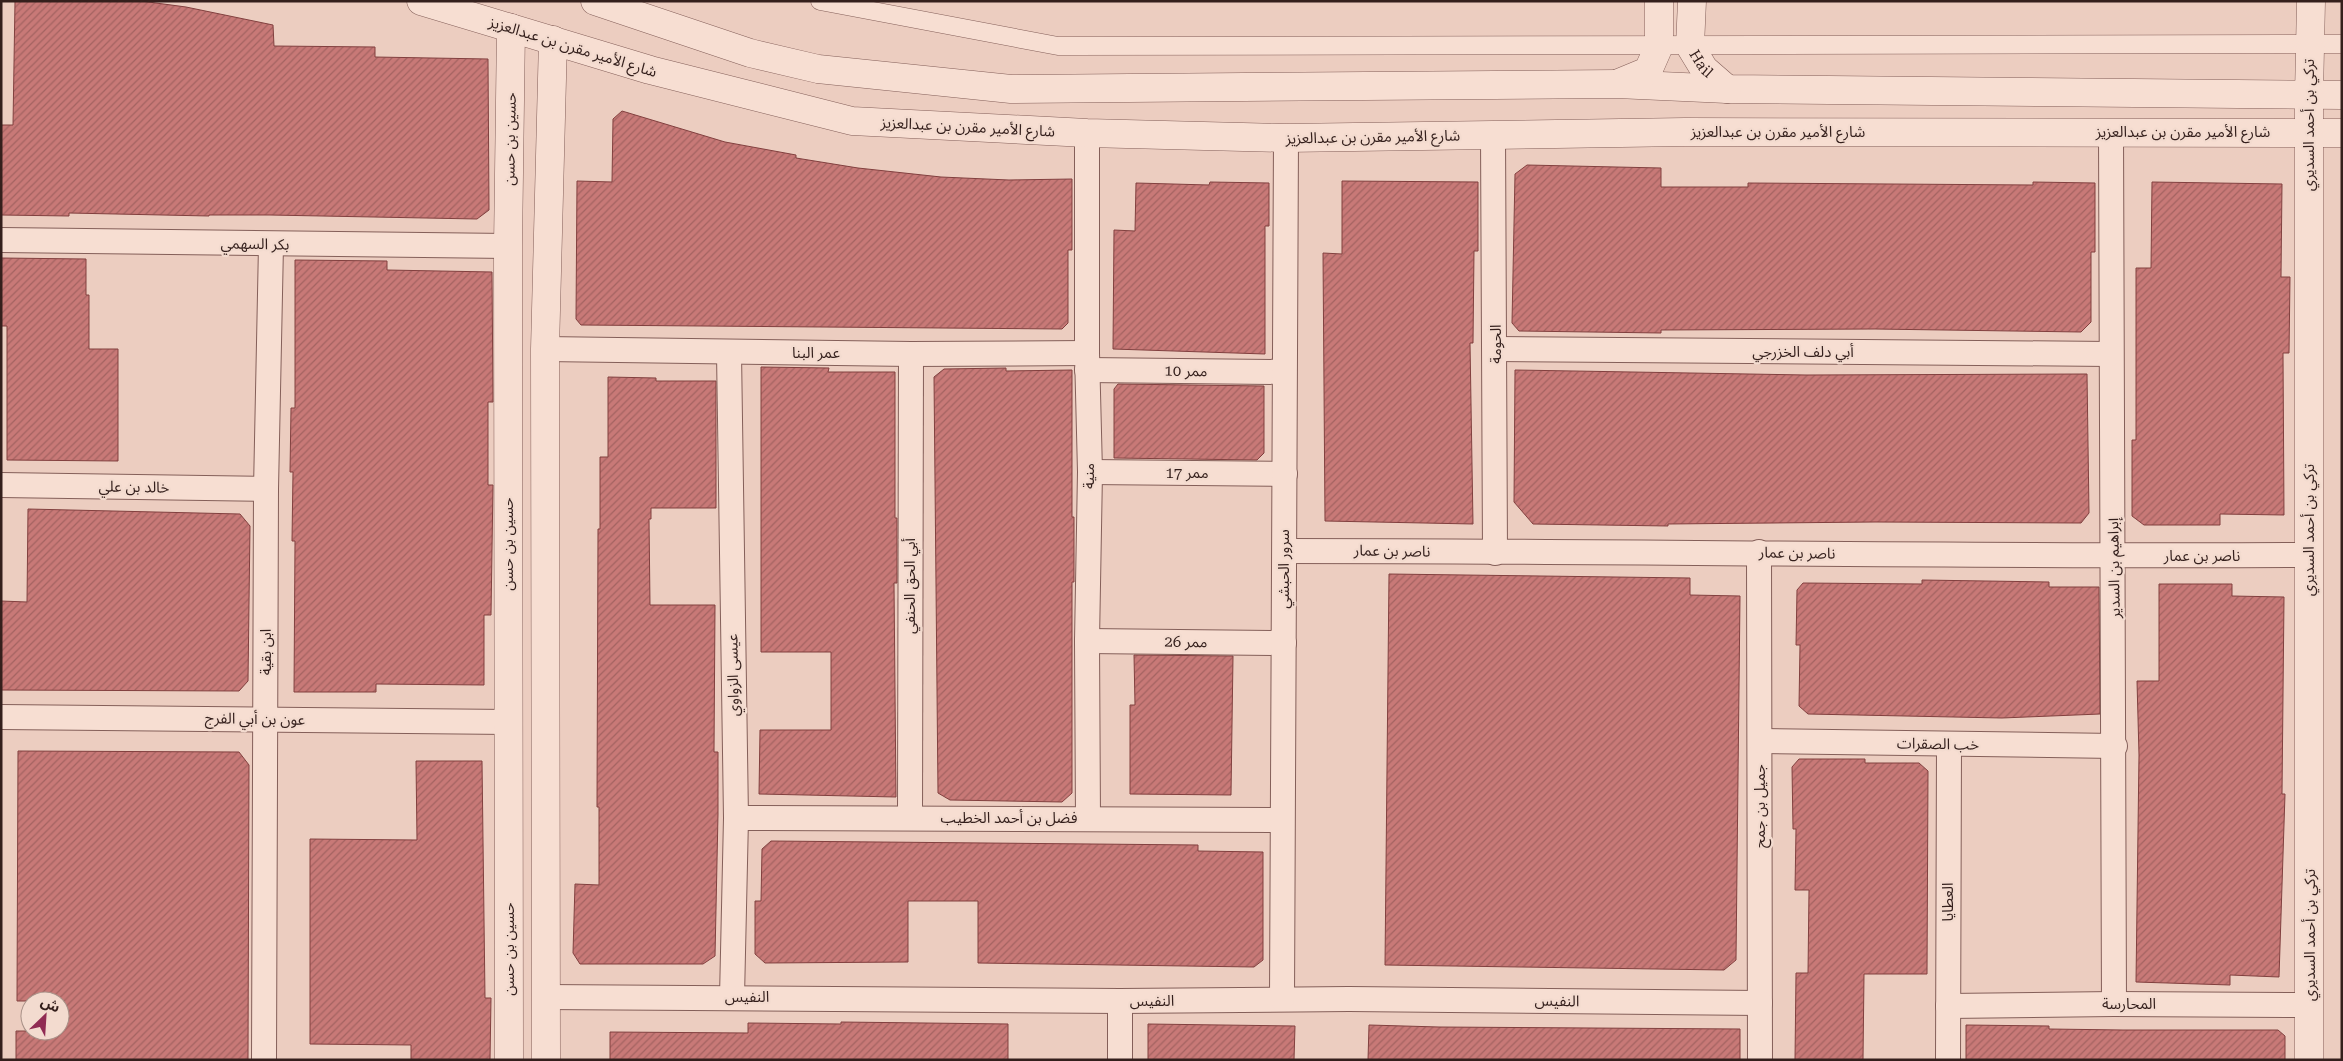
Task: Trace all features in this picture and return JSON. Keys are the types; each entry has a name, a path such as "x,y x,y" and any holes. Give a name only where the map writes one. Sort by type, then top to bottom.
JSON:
{"street":[{"name":"شارع الأمير مقرن بن عبدالعزيز","path":"421,1 650,70 852,121 1087,133 1286,138 1685,132 2342,133"},
{"path":"595,1 740,50 818,69 1011,89 1617,84 1727,89 2342,95"},
{"path":"820,1 1058,46 2342,44"},
{"path":"1617,84 1648,71 1659,46 1660,1"},
{"name":"Hail","path":"1692,1 1690,46 1704,69 1727,89"},
{"name":"تركي بن أحمد السديري","path":"2309,1060 2309,95 2311,1"},
{"name":"حسين بن حسن","path":"508,1060 508,246 511,28"},
{"path":"546,1060 545,349 553,40"},
{"path":"729,90 740,50"},
{"name":"إبراهيم بن السدير","path":"2110,132 2110,354 2115,746 2114,1004"},
{"name":"منية","path":"1087,133 1087,362 1090,472 1087,641 1088,818"},
{"name":"الحومة","path":"1493,135 1496,349 1495,553"},
{"name":"سرور الحبشي","path":"1282,1000 1286,138"},
{"name":"بكر السهمي","path":"1,240 271,245 508,246"},
{"name":"ابن بقية","path":"264,1060 266,489 271,245"},
{"name":"عمر البنا","path":"545,349 911,354 1087,362"},
{"name":"أبي دلف الخزرجي","path":"1496,349 2110,354"},
{"name":"عيسى الزواوي","path":"729,353 736,818 732,997"},
{"name":"أبي الحق الحنفي","path":"910,818 911,354"},
{"name":"ممر 10","path":"1087,362 1284,372"},
{"name":"ممر 17","path":"1090,472 1285,474"},
{"name":"خالد بن علي","path":"1,485 266,489"},
{"name":"ناصر بن عمار","path":"1285,551 1495,553 1759,552 2114,556 2309,555"},
{"name":"جميل بن جمح","path":"1759,552 1760,1060"},
{"name":"ممر 26","path":"1087,641 1284,643"},
{"name":"عون بن أبي الفرج","path":"1,717 509,722"},
{"name":"خب الصقرات","path":"1760,741 2115,746"},
{"name":"العطايا","path":"1948,1060 1949,745"},
{"name":"فضل بن أحمد الخطيب","path":"736,818 1282,820"},
{"name":"النفيس","path":"545,997 1760,1003"},
{"path":"1120,1001 1120,1060"},
{"name":"المحارسة","path":"1948,1006 2114,1004 2310,1005"}],"building":[{"path":"15,1 141,1 186,7 273,25 274,46 375,47 375,57 488,59 489,210 477,219 69,213 69,216 1,215 1,125 13,125"},
{"path":"622,111 725,142 796,155 796,158 858,168 941,177 1009,180 1072,179 1072,250 1068,250 1068,323 1062,329 581,325 576,319 577,181 612,182 613,119"},
{"path":"1527,165 1661,168 1661,187 1748,187 1748,183 2033,185 2033,182 2095,183 2095,252 2091,252 2091,322 2081,332 1875,329 1661,330 1661,333 1519,331 1512,323 1515,174"},
{"path":"1342,181 1478,182 1478,251 1474,251 1473,343 1470,343 1473,524 1325,521 1323,253 1342,254"},
{"path":"1210,182 1269,183 1269,226 1265,226 1265,354 1113,349 1114,230 1135,231 1136,183 1209,185"},
{"path":"2152,182 2282,184 2281,277 2290,277 2289,353 2283,353 2284,515 2220,514 2220,525 2144,525 2132,516 2132,440 2136,440 2136,268 2151,268"},
{"path":"1,258 86,259 86,295 89,295 89,349 118,349 118,461 7,460 7,326 1,326"},
{"path":"295,260 387,261 387,270 492,272 493,402 488,402 488,485 493,485 491,615 484,615 484,685 376,684 376,692 294,692 295,541 292,541 293,472 290,472 291,408 295,408"},
{"path":"761,367 829,368 828,372 895,372 895,518 897,518 897,583 894,583 896,797 759,794 760,730 831,730 831,652 761,652"},
{"path":"1006,368 1006,371 1072,370 1074,582 1072,582 1072,793 1062,802 950,800 938,793 934,377 944,369"},
{"path":"1515,370 1806,375 2087,374 2089,513 2081,523 1875,522 1668,524 1668,526 1533,524 1514,502"},
{"path":"608,377 656,378 656,381 716,381 716,508 651,508 651,519 649,519 650,605 715,605 714,752 718,752 718,814 715,956 703,964 580,964 573,953 575,884 599,885 599,807 597,807 598,529 600,529 600,457 608,457"},
{"path":"1118,384 1264,386 1264,453 1257,460 1114,458 1114,389"},
{"path":"28,509 240,514 250,526 248,681 239,691 1,690 1,601 27,602"},
{"path":"1389,574 1690,578 1690,595 1740,596 1736,960 1724,970 1385,965"},
{"path":"1922,580 2049,582 2049,587 2099,587 2100,714 2002,718 1808,714 1799,706 1800,645 1796,645 1797,590 1803,583 1922,584"},
{"path":"2159,584 2232,584 2232,596 2284,597 2282,794 2285,794 2279,977 2230,975 2230,985 2136,982 2139,755 2137,681 2159,681"},
{"path":"1134,655 1233,656 1231,795 1130,794 1130,705 1135,705"},
{"path":"18,751 239,752 249,765 248,1060 16,1060 16,1031 20,1031 20,1041 70,1041 70,991 20,991 20,1001 17,1001"},
{"path":"1799,759 1865,759 1865,763 1919,763 1928,771 1927,974 1864,974 1863,1060 1795,1060 1796,973 1808,973 1809,890 1795,890 1796,829 1793,829 1792,767"},
{"path":"416,761 482,761 485,998 491,998 490,1060 411,1060 411,1045 310,1044 310,839 417,840"},
{"path":"771,841 1198,845 1198,851 1263,852 1263,960 1254,967 978,963 978,901 908,901 908,962 765,963 755,954 755,901 761,901 762,849"},
{"path":"841,1022 1008,1024 1008,1060 610,1060 610,1032 748,1033 748,1023 841,1024"},
{"path":"1148,1024 1295,1026 1294,1060 1148,1060"},
{"path":"1369,1025 1740,1029 1740,1060 1368,1060"},
{"path":"1966,1025 2049,1026 2049,1029 2278,1030 2285,1036 2285,1060 1966,1060"}]}
